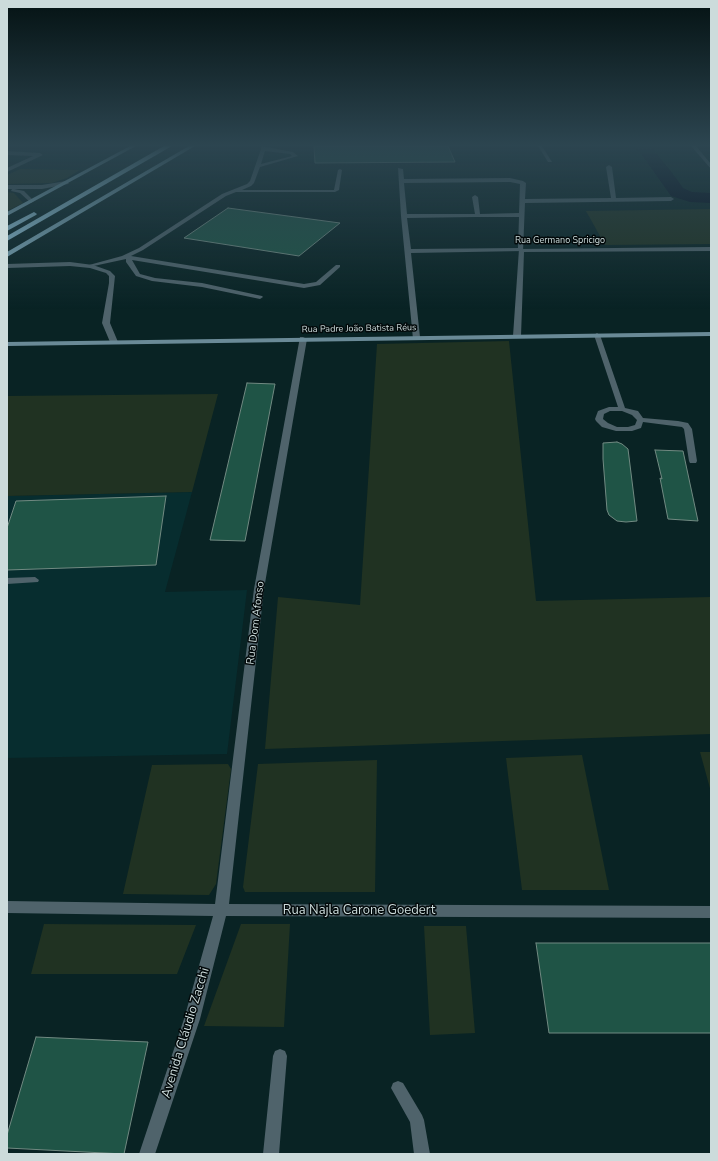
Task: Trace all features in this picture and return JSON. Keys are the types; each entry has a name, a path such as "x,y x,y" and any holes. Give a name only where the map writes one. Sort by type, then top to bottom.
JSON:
{"highway":[{"path":"7,239 75,200"},
{"path":"7,229 41,210"}],"main road":[{"path":"7,255 101,200"},
{"path":"7,214 31,201"},
{"name":"Rua Padre João Batista Réus","path":"7,344 711,334"}],"street":[{"path":"403,200 416,337"},
{"path":"476,200 478,216"},
{"path":"517,336 522,201 597,200"},
{"path":"404,216 522,215"},
{"name":"Rua Germano Spricigo","path":"408,251 711,249"},
{"path":"7,266 52,264 91,266 108,272 112,276 112,283 106,323 114,342"},
{"name":"Rua Dom Afonso","path":"221,910 259,589 303,339"},
{"name":"Rua Najla Carone Goedert","path":"7,907 221,910 711,912"},
{"name":"Avenida Cláudio Zacchi","path":"147,1154 192,1019 221,910"}],"lane":[{"path":"91,266 127,257 216,200"},
{"path":"127,257 304,286 318,284 338,266"},
{"path":"127,257 138,275 154,280 202,285 260,297"},
{"path":"597,335 622,409"},
{"path":"641,420 638,426 629,429 610,427 605,425 599,419 601,413 609,410 622,409 634,413 641,420 678,423 684,425 688,429 693,461"},
{"path":"7,580 35,580"},
{"path":"271,1154 280,1056"},
{"path":"398,1088 417,1120 422,1154"}],"shaded area":[{"path":"192,492 165,592 247,590 227,754 7,758 7,496"}],"green space":[{"path":"7,200 20,200 23,203 7,211"},
{"path":"711,209 711,244 605,245 586,211"},
{"path":"509,341 536,601 711,597 711,734 265,749 278,597 360,605 377,344"},
{"path":"218,394 192,492 7,496 7,396"},
{"path":"700,752 711,752 711,792"},
{"path":"582,755 609,890 522,890 506,758"},
{"path":"377,760 375,892 245,892 243,887 258,764"},
{"path":"228,764 231,769 216,884 209,895 123,894 152,765"},
{"path":"44,924 196,925 177,974 31,974"},
{"path":"241,924 290,924 284,1027 204,1026"},
{"path":"424,926 466,926 475,1033 430,1035"}],"building":[{"path":"228,208 340,223 299,256 184,238"},
{"path":"247,383 275,384 245,541 210,540"},
{"path":"617,442 628,449 637,521 617,521 609,515 607,510 603,443"},
{"path":"655,450 683,451 698,521 668,519 660,478 662,479"},
{"path":"166,496 156,565 7,570 7,528 16,501"},
{"path":"536,943 711,943 711,1033 549,1033"},
{"path":"36,1037 148,1042 124,1154 7,1148 7,1135"}]}
